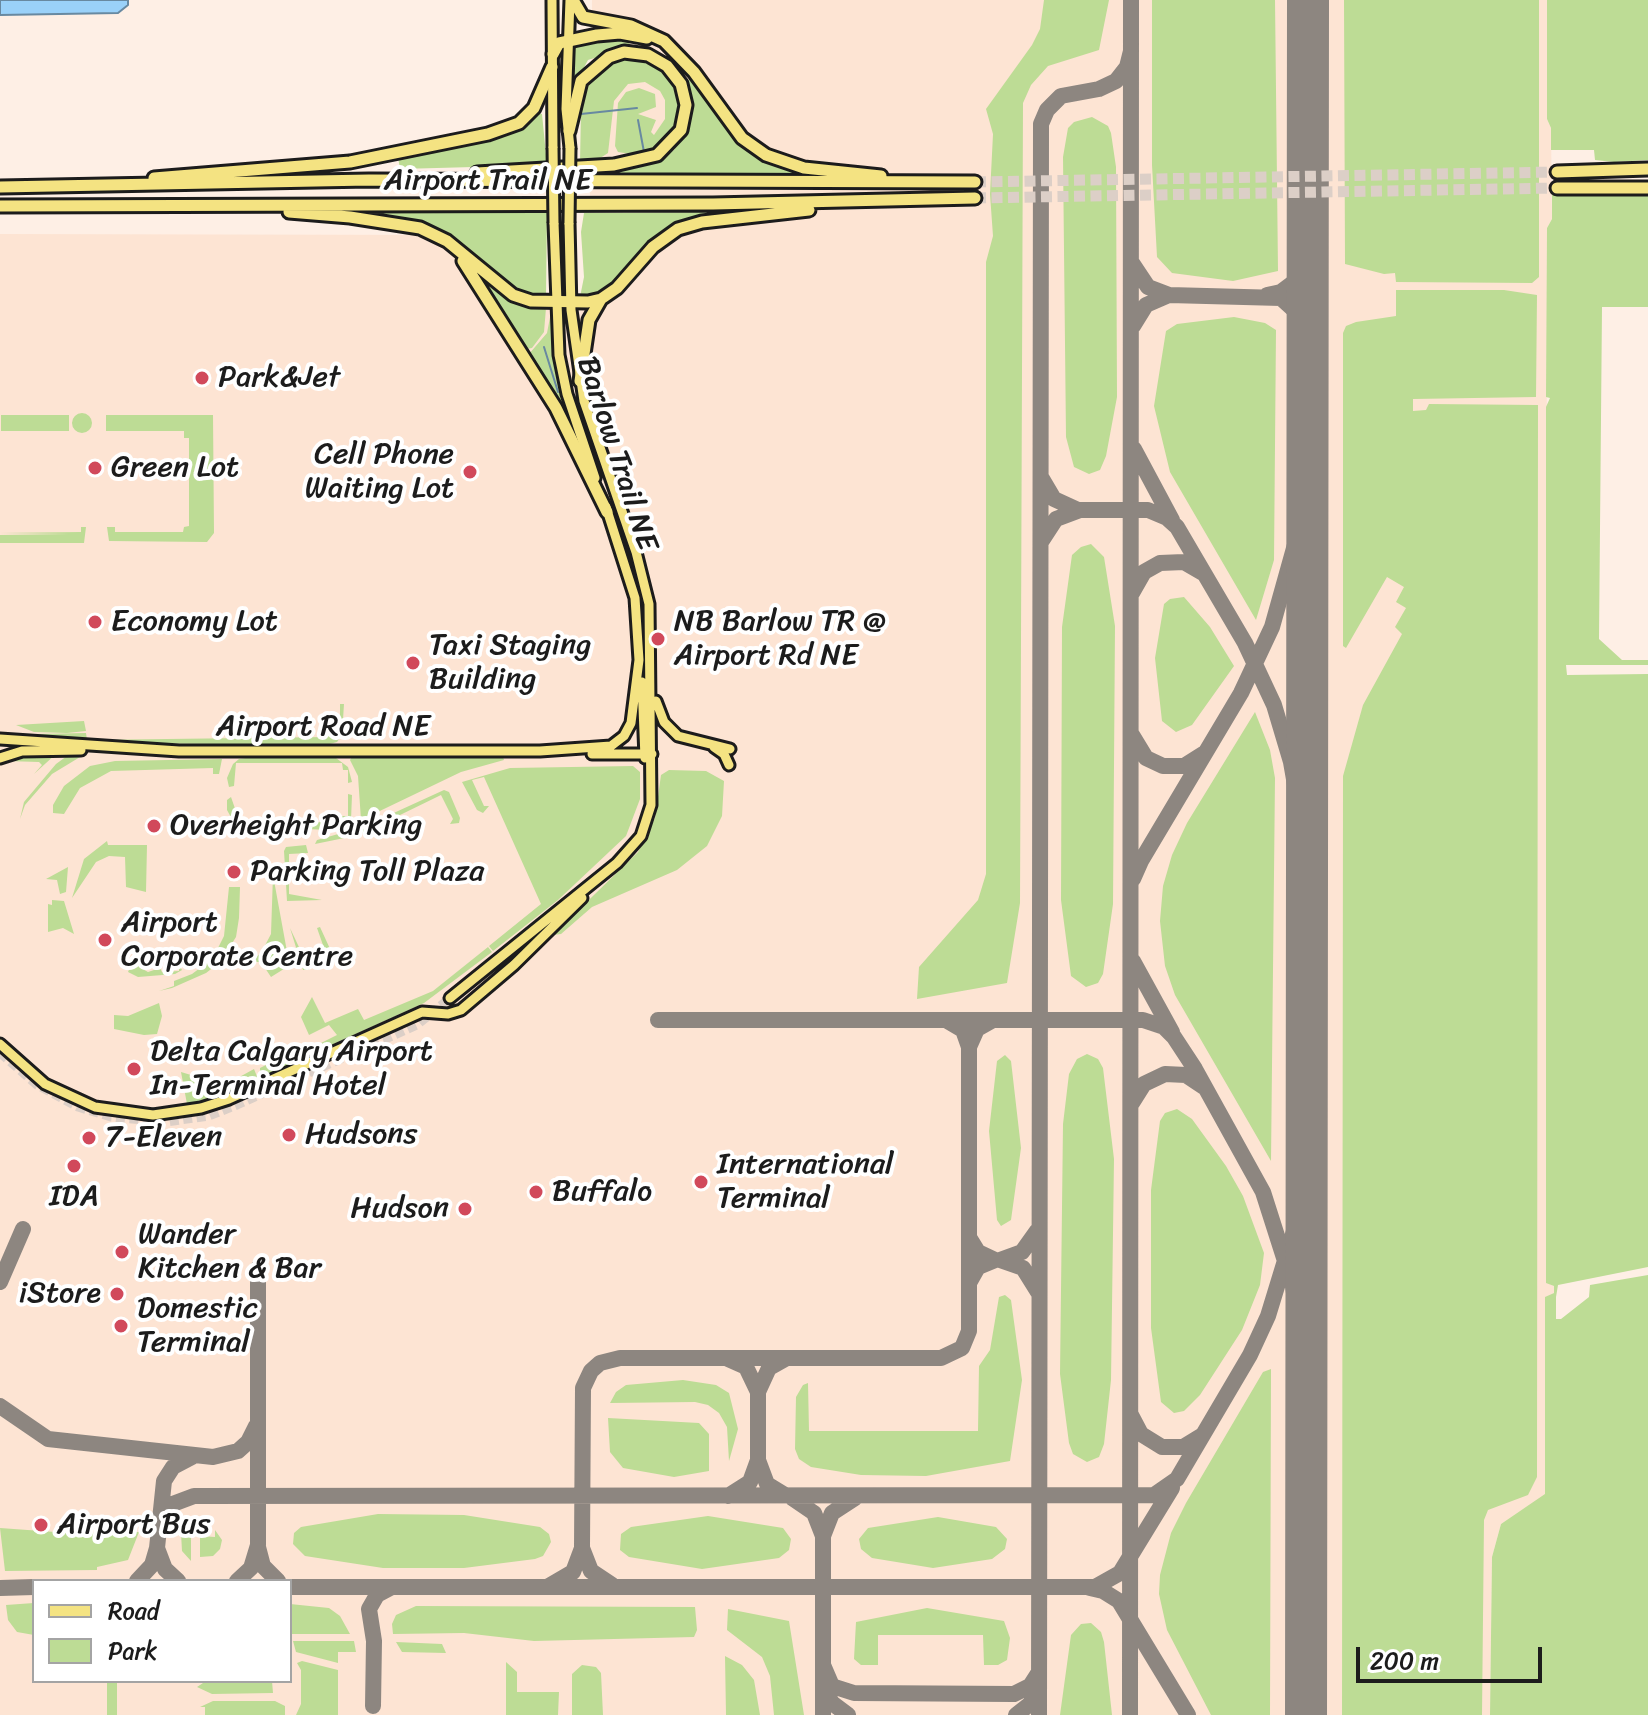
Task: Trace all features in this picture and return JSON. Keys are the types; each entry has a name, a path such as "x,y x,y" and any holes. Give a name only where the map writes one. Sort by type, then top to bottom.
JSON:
{"highway":[{"path":"571,0 583,17 641,29 664,41 695,73 742,138 766,155 804,168 829,172 949,182"},
{"path":"90,186 350,162 488,134 519,123 534,108 559,43 620,33 644,37 673,50"},
{"path":"369,180 614,165 646,160 668,149 681,130 686,105 681,84 667,66 648,55 624,52 609,57 581,81 569,131"},
{"path":"1557,172 1648,169"},
{"name":"Airport Trail NE","path":"0,187 369,180 975,182"},
{"path":"1557,188 1648,188"},
{"name":"Airport Trail NE","path":"0,208 836,203 975,198"},
{"path":"580,381 589,320 601,299 617,288 653,247 678,229 702,222 828,208 836,203"},
{"path":"193,205 394,222 431,232 513,295 531,301 601,299"},
{"path":"457,250 556,408 607,512"}],"main road":[{"name":"Barlow Trail NE","path":"540,751 600,748 624,736 633,716 639,660 635,598 567,394 559,355 552,0"},
{"name":"Barlow Trail NE","path":"571,0 566,109 570,148 571,302 580,381 597,446 646,589 651,669 649,757"},
{"path":"0,1044 45,1084 95,1107 153,1115 206,1106 422,1012 448,1014 461,1010 514,965 627,853 645,826 652,797 639,660"},
{"path":"651,669 656,705 664,722 678,736 720,750 729,765"},
{"name":"Airport Road NE","path":"0,739 105,748"},
{"path":"701,743 730,749"},
{"name":"Airport Road NE","path":"0,758 22,751 105,748 540,751"},
{"path":"540,751 649,757"},
{"path":"450,998 599,879"}],"shaded area":[{"path":"592,0 1547,0 1547,119 1551,128 1552,219 1547,228 1546,1282 1554,1286 1554,1293 1545,1298 1545,1495 1501,1524 1492,1557 1490,1715 0,1715 0,234 448,235 503,261 529,298 589,297"}],"green space":[{"path":"1044,0 1109,0 1099,50 1048,66 1031,85 1023,103 1020,903 1007,983 917,999 919,967 978,900 986,874 986,262 993,236 990,194 993,134 986,109 1032,45 1040,29"},
{"path":"1152,0 1275,0 1278,271 1233,281 1172,273 1157,257 1152,165"},
{"path":"1344,0 1539,0 1539,277 1532,283 1396,282 1395,273 1384,274 1345,264"},
{"path":"1547,0 1648,0 1648,160 1614,162 1595,160 1594,150 1551,150 1551,128 1547,119"},
{"path":"599,38 630,38 629,47 588,60 573,88 572,44"},
{"path":"622,58 645,59 660,66 675,82 681,109 676,129 662,146 643,156 618,152 615,146 618,103 626,92 639,88 655,94 656,107 638,114 656,120 651,132 654,135 665,119 665,100 660,91 645,82 628,84 614,101 608,153 594,162 580,163 581,108 586,87 603,66"},
{"path":"692,77 740,142 762,158 797,173 594,173 594,170 651,164 674,150 691,121 692,101 686,82"},
{"path":"538,113 542,114 547,165 400,169 398,157 502,136 522,127"},
{"path":"1092,117 1108,126 1116,167 1117,397 1106,456 1100,470 1089,474 1074,467 1066,437 1063,157 1068,128 1074,122"},
{"path":"1552,195 1648,195 1648,307 1602,307 1599,639 1622,660 1648,660 1648,665 1566,665 1567,675 1648,674 1648,1267 1558,1285 1556,1319 1561,1319 1589,1297 1590,1285 1648,1275 1648,1715 1490,1715 1492,1557 1501,1524 1545,1494 1545,1297 1554,1293 1554,1286 1546,1283 1546,407 1550,398 1546,397 1547,228 1552,219"},
{"path":"719,212 681,223 605,293 580,297 584,277 581,232 584,213"},
{"path":"378,213 547,213 546,295 528,294 510,286 445,232 422,223 378,216"},
{"path":"488,279 517,303 546,308 544,332 532,348 526,349 485,281"},
{"path":"1396,290 1504,290 1537,295 1536,397 1413,399 1413,411 1426,410 1429,404 1538,405 1537,1477 1528,1495 1488,1510 1484,1520 1482,1715 1342,1715 1343,776 1363,705 1402,634 1395,627 1406,608 1396,602 1404,587 1387,577 1346,648 1343,646 1343,333 1346,326 1356,322 1396,316"},
{"path":"552,307 563,390 580,446 529,354 547,333"},
{"path":"1234,317 1265,323 1276,330 1274,560 1256,620 1170,472 1154,406 1166,331 1177,324"},
{"path":"82,413 89,416 92,423 89,430 82,433 75,430 72,423 75,416"},
{"path":"1,415 69,415 69,431 1,431"},
{"path":"106,415 213,415 214,533 207,542 109,541 107,527 115,527 115,532 183,532 184,527 189,526 189,438 184,438 184,431 106,431"},
{"path":"81,527 86,527 84,543 0,543 0,535 69,534 0,533 81,532"},
{"path":"1091,544 1104,557 1115,626 1113,904 1103,974 1098,983 1086,987 1071,976 1061,900 1062,627 1072,555 1081,547"},
{"path":"1184,597 1210,627 1234,666 1192,725 1176,732 1162,721 1155,658 1164,604 1170,599"},
{"path":"340,704 344,704 342,735 337,742 326,745 101,743 35,734 86,733 87,740 327,737 335,733 336,724 340,724"},
{"path":"1255,712 1270,750 1275,778 1271,1161 1175,995 1165,966 1160,921 1163,886 1172,855 1187,823"},
{"path":"84,721 86,731 67,733 34,732 16,725"},
{"path":"57,753 34,774 42,765 39,762 6,761 0,766 5,761 20,756"},
{"path":"85,754 52,774 25,805 20,819 24,802 56,764 67,756"},
{"path":"352,757 503,757 504,760 461,772 361,820 358,776 350,760"},
{"path":"336,758 348,767 352,782 348,783 348,770 343,770 342,763 236,763 234,786 229,787 227,778 233,764 239,759"},
{"path":"222,759 219,774 213,774 213,768 111,771 80,788 64,814 53,813 53,805 64,786 90,766 115,761"},
{"path":"633,766 640,772 640,799 626,836 558,900 493,951 489,946 541,904 484,777 472,780 484,806 489,806 483,813 477,810 462,782 510,768"},
{"path":"669,770 706,771 724,781 722,816 707,846 677,870 592,907 561,934 553,935 638,852 655,818 661,775"},
{"path":"444,790 449,792 460,818 459,823 450,824 453,819 441,795 359,835 315,844 317,840 363,827"},
{"path":"348,794 352,795 351,820 328,830 243,826 233,821 227,810 227,800 231,797 240,823 342,822 342,816 348,816"},
{"path":"107,841 108,845 147,845 146,892 126,887 125,857 109,856 96,862 72,898 84,859"},
{"path":"306,845 308,853 289,854 289,894 322,900 287,901 284,851 286,847"},
{"path":"68,867 66,892 60,894 57,880 46,879"},
{"path":"273,875 288,957 287,967 271,977 261,962 250,962 261,953 271,934"},
{"path":"229,887 240,887 239,918 236,937 220,962 213,958 224,936"},
{"path":"52,900 64,901 74,934 63,928 48,932 48,904 52,905"},
{"path":"320,927 331,951 310,961 309,970 303,970 290,928 305,960 324,948 317,928"},
{"path":"488,947 492,952 424,1003 307,1056 305,1051 337,1035 329,1025 309,1035 301,1017 312,997 325,1023 358,1009 364,1020 433,991"},
{"path":"134,958 138,959 139,967 148,972 160,968 162,972 179,971 179,965 182,970 175,974 138,977 128,972"},
{"path":"212,959 219,963 206,973 172,988 159,991 174,986 174,981 192,974"},
{"path":"159,1003 162,1016 157,1034 144,1035 114,1029 114,1015 128,1016"},
{"path":"296,1050 301,1060 260,1078 260,1068"},
{"path":"1087,1054 1098,1059 1103,1068 1114,1159 1111,1380 1104,1444 1099,1457 1087,1462 1073,1454 1069,1443 1060,1374 1063,1124 1069,1074 1077,1059"},
{"path":"1005,1055 1011,1061 1021,1148 1011,1220 1001,1226 997,1220 989,1131 997,1061"},
{"path":"254,1069 258,1079 225,1093 223,1086"},
{"path":"181,1072 191,1075 200,1092 218,1089 221,1095 187,1104"},
{"path":"1177,1109 1192,1119 1226,1166 1243,1196 1264,1253 1260,1285 1242,1330 1200,1395 1184,1411 1174,1413 1161,1402 1151,1328 1151,1190 1160,1121 1165,1113"},
{"path":"1005,1295 1011,1300 1022,1380 1010,1461 926,1476 861,1475 811,1467 799,1459 795,1449 796,1397 803,1385 808,1383 809,1431 978,1431 979,1366 990,1350 999,1297"},
{"path":"1271,1369 1270,1715 1211,1715 1167,1630 1159,1594 1160,1575 1171,1533 1186,1503 1263,1372"},
{"path":"683,1380 716,1385 729,1393 738,1429 729,1461 727,1427 719,1413 708,1405 695,1402 610,1403 616,1392 626,1385"},
{"path":"608,1418 699,1423 709,1434 709,1471 674,1477 623,1468 610,1452"},
{"path":"378,1514 464,1515 540,1527 549,1534 551,1542 543,1556 535,1559 464,1568 383,1568 305,1556 293,1544 294,1533 301,1527"},
{"path":"708,1516 783,1528 791,1539 789,1550 779,1558 702,1569 629,1557 620,1550 621,1534 631,1527"},
{"path":"938,1517 996,1527 1007,1539 1005,1549 992,1559 933,1568 872,1558 861,1549 859,1539 868,1528"},
{"path":"0,1528 69,1533 139,1532 128,1560 97,1567 97,1570 5,1571"},
{"path":"215,1530 222,1540 220,1549 213,1556 200,1557 200,1536 215,1537"},
{"path":"181,1533 191,1535 191,1561 182,1551"},
{"path":"32,1603 32,1635 17,1632 8,1620 6,1605"},
{"path":"292,1604 329,1608 340,1616 350,1634 292,1634"},
{"path":"416,1606 695,1607 697,1630 694,1637 534,1641 464,1633 393,1634 392,1624 396,1615"},
{"path":"927,1608 1004,1621 1010,1638 1007,1660 998,1665 984,1665 983,1635 878,1635 878,1665 861,1665 854,1659 856,1622"},
{"path":"728,1609 789,1621 804,1715 774,1715 770,1676 762,1657 727,1630"},
{"path":"1091,1623 1101,1632 1104,1642 1112,1715 1060,1715 1071,1635 1081,1624"},
{"path":"293,1641 354,1641 356,1652 338,1652 338,1663 296,1652"},
{"path":"396,1642 442,1644 446,1653 402,1652"},
{"path":"725,1656 742,1665 754,1680 760,1715 726,1715"},
{"path":"302,1661 338,1670 338,1715 296,1715 301,1704 301,1670 297,1663"},
{"path":"506,1662 517,1672 517,1692 559,1692 558,1715 506,1715"},
{"path":"582,1665 596,1667 601,1673 603,1715 572,1715 572,1674"},
{"path":"107,1683 117,1683 117,1715 107,1715"},
{"path":"203,1683 272,1683 273,1693 212,1694 197,1687"},
{"path":"213,1701 275,1701 285,1706 285,1715 205,1715 205,1707 200,1707"}],"water":[{"path":"0,0 128,0 128,5 118,13 0,15"}],"waterway":[{"path":"581,114 637,108"},
{"path":"638,120 644,152"},
{"path":"544,347 558,392"}],"taxiway":[{"path":"1130,1715 1131,0"},
{"path":"1039,1715 1041,124 1047,110 1061,96 1099,89 1116,81 1127,67 1131,51"},
{"path":"1267,295 1281,292 1297,280 1308,250"},
{"path":"1132,263 1148,287 1169,295 1281,298 1302,317 1308,342"},
{"path":"1133,326 1146,305 1169,295"},
{"path":"1133,879 1241,693 1272,627 1298,534 1308,448"},
{"path":"1134,449 1172,520"},
{"path":"1041,477 1054,499 1078,510"},
{"path":"1041,542 1056,519 1080,510 1148,510 1167,518 1177,527 1245,643 1274,705 1291,762 1307,853"},
{"path":"1132,593 1144,572 1160,563 1184,562 1203,573"},
{"path":"1132,735 1146,758 1163,766 1184,766 1203,754"},
{"path":"1133,961 1172,1032"},
{"path":"658,1020 1143,1020 1164,1027 1195,1069 1263,1192 1293,1286 1307,1382"},
{"path":"946,1020 963,1030 969,1047 977,1029 993,1020"},
{"path":"582,1548 583,1388 591,1371 600,1363 620,1358 941,1358 962,1348 969,1331 969,1047"},
{"path":"1132,1103 1144,1084 1165,1074 1186,1075 1204,1087"},
{"path":"159,1524 170,1505 194,1496 1154,1495 1177,1479 1250,1355 1268,1316 1298,1218 1307,1139"},
{"path":"0,1282 23,1229"},
{"path":"1037,1231 1022,1252 1000,1260 1023,1268 1038,1292"},
{"path":"969,1283 978,1267 995,1260 978,1252 970,1239"},
{"path":"239,1579 251,1568 258,1545 258,1268"},
{"path":"728,1359 746,1367 758,1392 769,1368 785,1359"},
{"path":"758,1392 758,1460"},
{"path":"0,1406 48,1439 213,1457 238,1451 248,1442 256,1426"},
{"path":"1131,1415 1141,1434 1162,1447 1183,1447 1201,1436"},
{"path":"157,1548 164,1481 173,1467 192,1457"},
{"path":"728,1496 750,1482 758,1460 767,1484 785,1495"},
{"path":"292,1587 1095,1587 1120,1573 1172,1488"},
{"path":"792,1498 814,1513 823,1536 832,1513 855,1498"},
{"path":"1295,1715 1303,1646 1303,1527"},
{"path":"823,1536 823,1715"},
{"path":"258,1547 263,1566 276,1579"},
{"path":"139,1579 152,1565 157,1548 165,1569 176,1579"},
{"path":"549,1586 573,1572 582,1548 591,1571 612,1585"},
{"path":"0,1588 32,1587"},
{"path":"373,1706 374,1641 369,1609 377,1595 392,1587"},
{"path":"1090,1588 1103,1591 1119,1601 1188,1715"},
{"path":"823,1665 832,1686 854,1693 1014,1694 1030,1686 1039,1672"},
{"path":"824,1688 832,1703 848,1715"},
{"path":"1016,1715 1030,1704 1037,1690"}],"runway":[{"path":"1306,1715 1308,0"}],"tunnel":[{"path":"975,182 1557,172"},
{"path":"975,198 1557,188"},
{"path":"0,1053 37,1085 78,1107 111,1117 166,1122 209,1116 237,1105 417,1025 450,998"}],"place":[{"name":"Park&Jet","path":"202,378"},
{"name":"Green Lot","path":"95,468"},
{"name":"Cell Phone Waiting Lot","path":"470,472"},
{"name":"Economy Lot","path":"95,622"},
{"name":"NB Barlow TR @ Airport Rd NE","path":"658,639"},
{"name":"Taxi Staging Building","path":"413,663"},
{"name":"Overheight Parking","path":"154,826"},
{"name":"Parking Toll Plaza","path":"234,872"},
{"name":"Airport Corporate Centre","path":"105,940"},
{"name":"Delta Calgary Airport In-Terminal Hotel","path":"134,1069"},
{"name":"Hudsons","path":"289,1135"},
{"name":"7-Eleven","path":"89,1138"},
{"name":"IDA","path":"74,1166"},
{"name":"International Terminal","path":"701,1182"},
{"name":"Buffalo","path":"536,1192"},
{"name":"Hudson","path":"465,1209"},
{"name":"Wander Kitchen & Bar","path":"122,1252"},
{"name":"iStore","path":"117,1294"},
{"name":"Domestic Terminal","path":"121,1326"},
{"name":"Airport Bus","path":"41,1525"}]}
